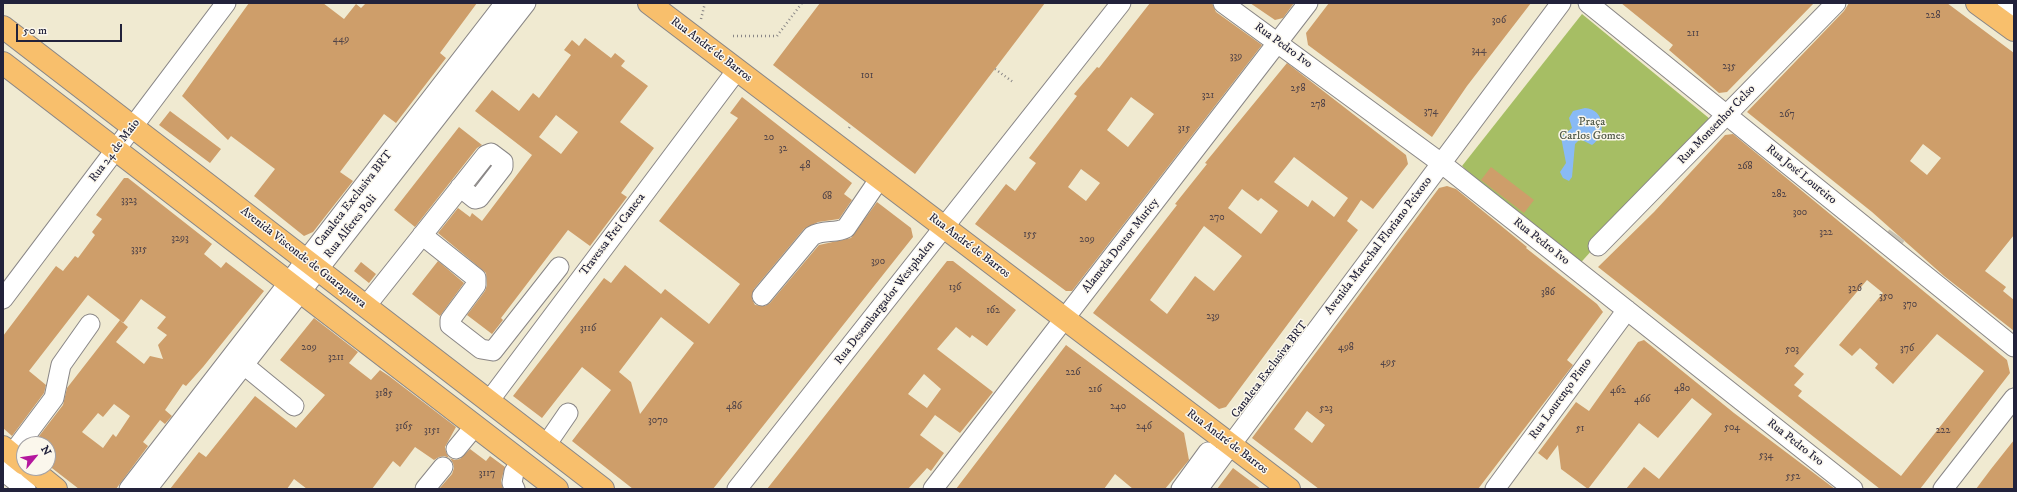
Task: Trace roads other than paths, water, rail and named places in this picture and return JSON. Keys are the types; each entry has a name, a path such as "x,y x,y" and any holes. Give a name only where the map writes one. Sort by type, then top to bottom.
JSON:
{"main road":[{"name":"Rua André de Barros","path":"649,3 1289,489"},
{"path":"1977,3 2008,17"},
{"name":"Avenida Visconde de Guarapuava","path":"3,27 603,489"},
{"path":"3,63 557,489"},
{"path":"189,206 242,211"},
{"path":"396,329 415,380"},
{"path":"502,447 571,464"},
{"path":"40,476 56,489"}],"street":[{"name":"Rua 24 de Maio","path":"3,299 226,3"},
{"name":"Canaleta Exclusiva BRT","path":"312,265 505,3"},
{"name":"Rua Alferes Poli","path":"147,489 244,365 295,287 312,265 526,3"},
{"name":"Rua Desembargador Westphalen","path":"737,489 944,227 1109,11 1121,3"},
{"name":"Rua Pedro Ivo","path":"1223,3 1436,159 1853,489"},
{"name":"Alameda Doutor Muricy","path":"934,489 1308,3"},
{"name":"Avenida Marechal Floriano Peixoto","path":"1198,489 1225,441 1436,159 1561,3"},
{"name":"Rua José Loureiro","path":"1588,3 2014,347"},
{"name":"Rua Monsenhor Celso","path":"1598,246 1836,3"},
{"name":"Travessa Frei Caneca","path":"489,401 737,70"},
{"path":"762,296 812,236 817,232 842,230 846,228 880,178"},
{"path":"366,306 460,187"},
{"path":"422,235 476,278 476,285 450,320 450,325 481,349 493,351 558,267"},
{"path":"129,489 295,287"},
{"name":"Rua Lourenço Pinto","path":"1495,489 1626,310"},
{"path":"26,489 10,459 54,398 61,365 90,324"},
{"path":"244,365 294,406"},
{"path":"1943,489 2014,398"},
{"path":"546,445 568,413"},
{"path":"456,449 475,426"},
{"path":"1181,489 1225,441"},
{"path":"515,489 512,483 514,472 522,462"},
{"path":"426,489 443,467"}],"water":[{"name":"Praça Carlos Gomes","path":"1585,108 1592,109 1597,113 1602,123 1602,129 1597,141 1592,145 1580,139 1575,144 1572,177 1569,181 1563,178 1560,172 1566,163 1561,137 1572,128 1569,118 1573,111"}],"tunnel":[{"path":"1889,246 1897,235"}]}
